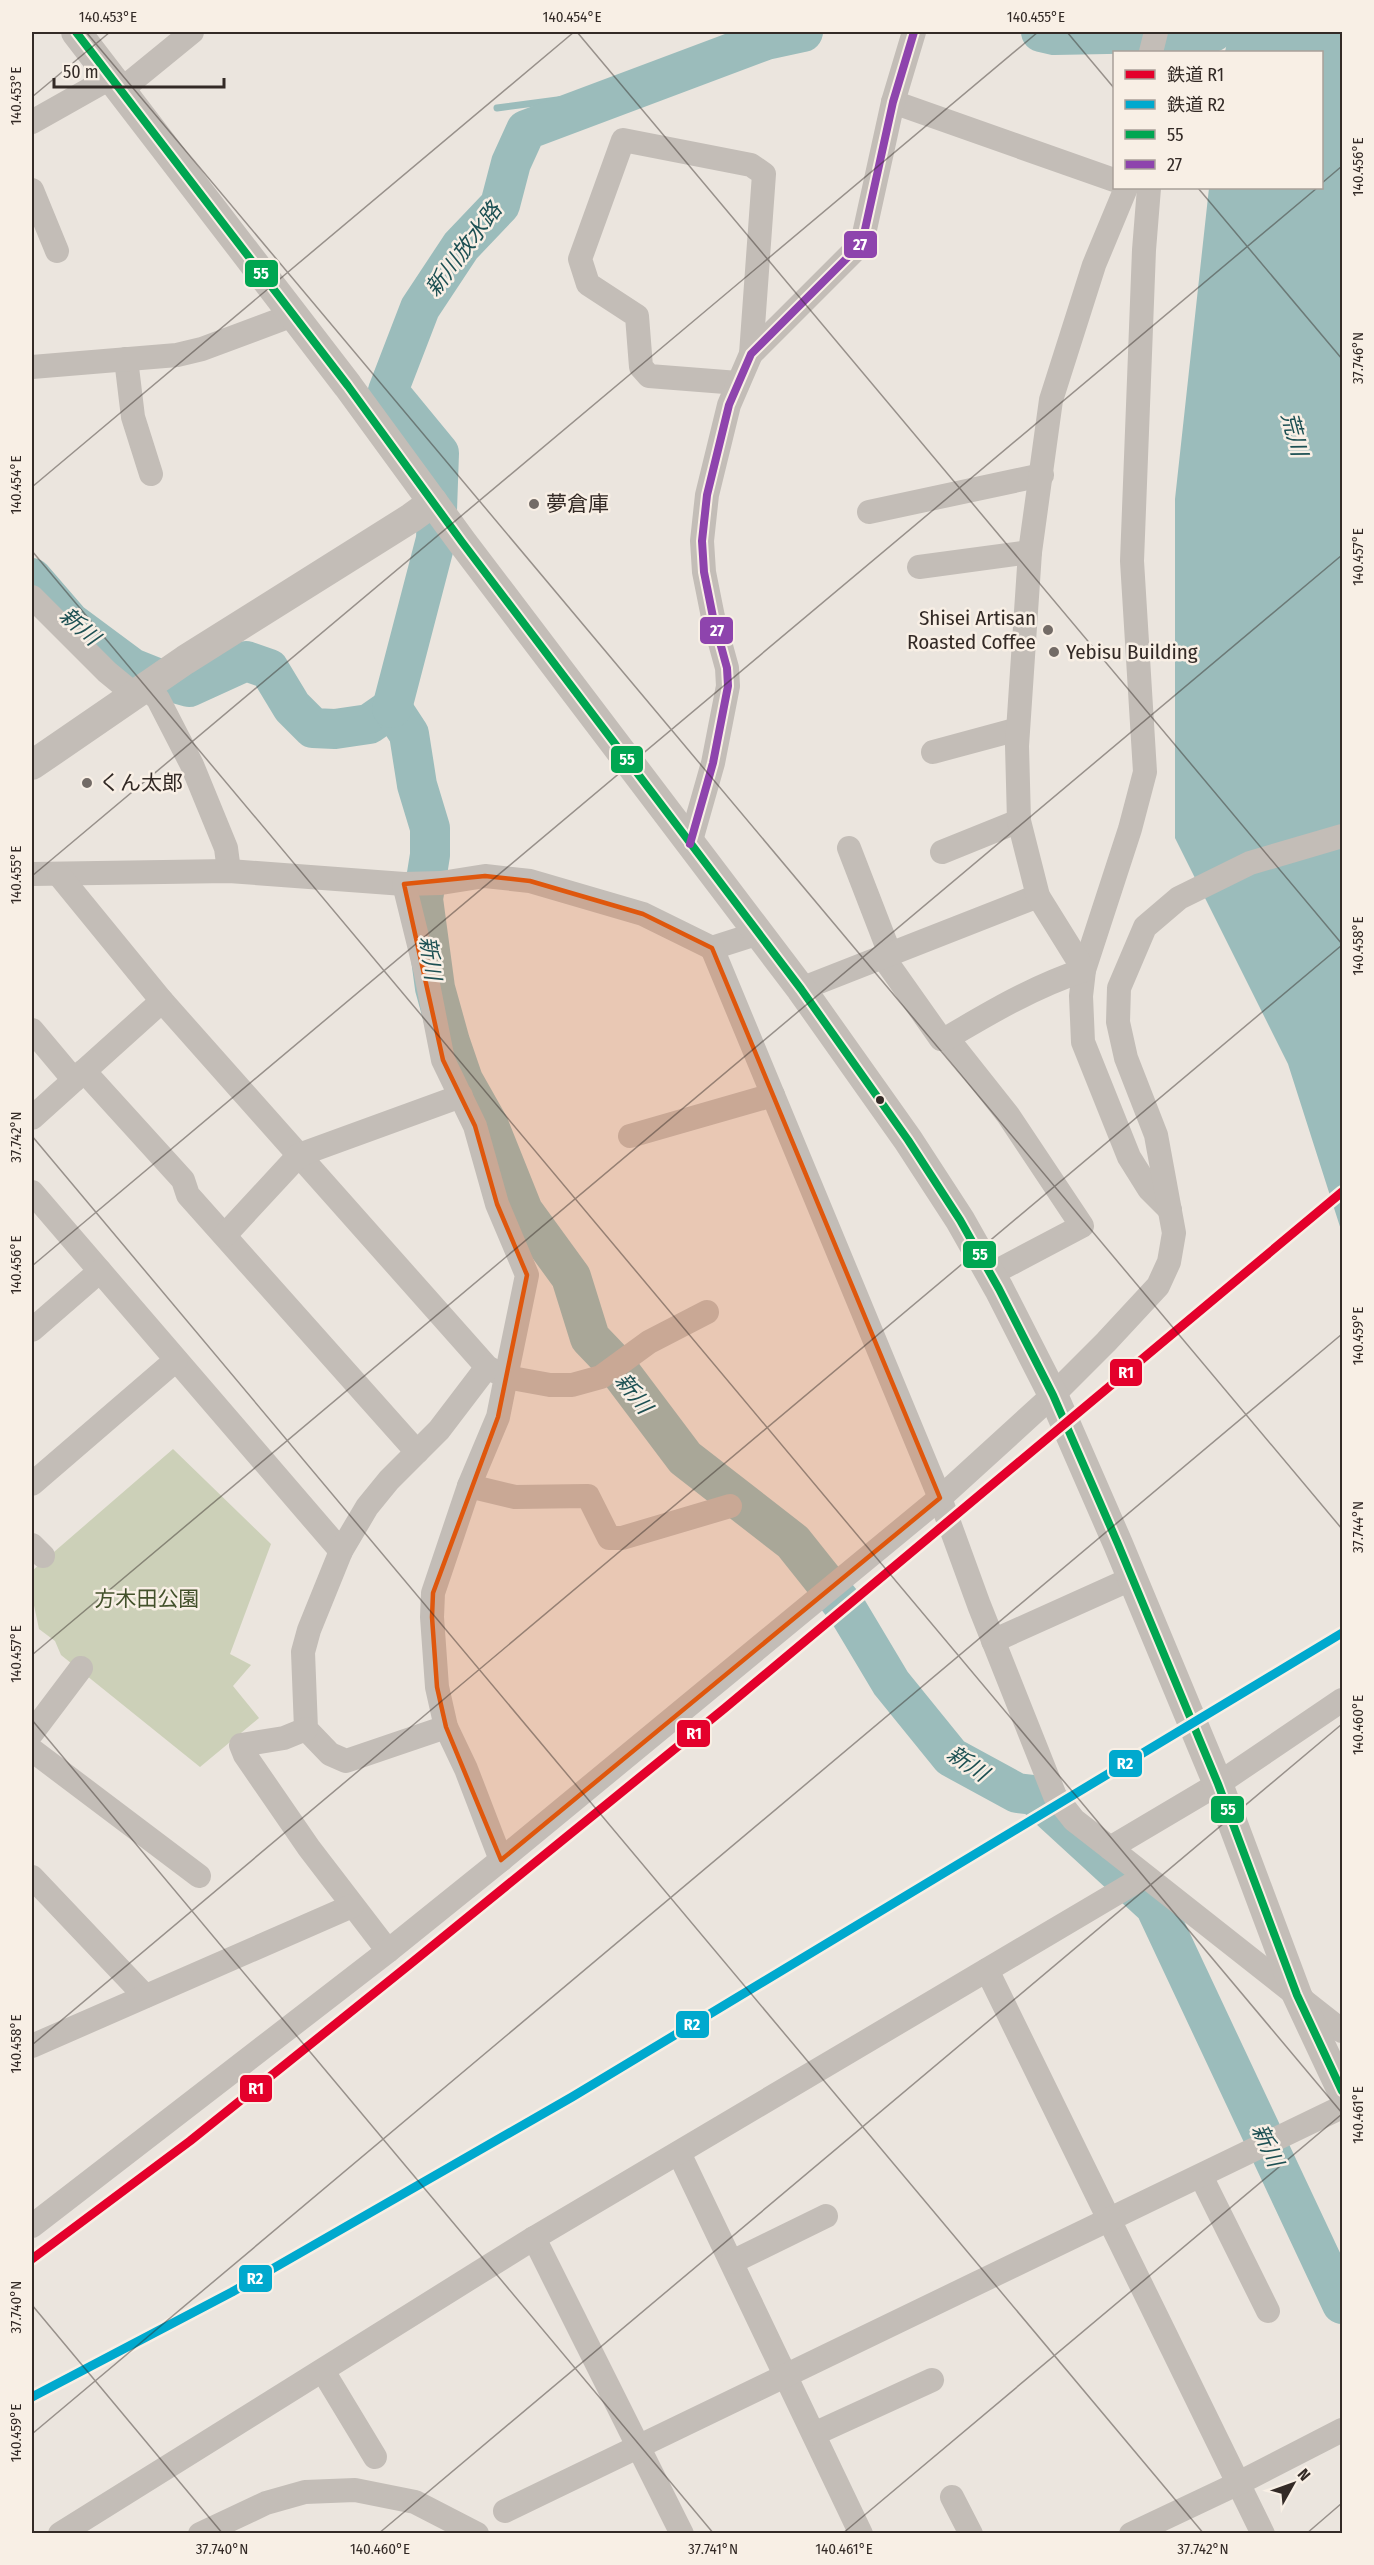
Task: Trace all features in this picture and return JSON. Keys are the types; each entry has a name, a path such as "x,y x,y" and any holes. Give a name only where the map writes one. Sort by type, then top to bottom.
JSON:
{"street":[{"path":"76,32 414,477 422,510 462,542 801,989 909,1140 960,1220 991,1274 1053,1395 1133,1578 1218,1784 1297,1995 1342,2091"},
{"path":"32,122 116,84 192,32"},
{"path":"1151,51 1156,32"},
{"path":"751,354 862,243 893,102 912,38"},
{"path":"893,102 1113,180"},
{"path":"690,844 712,763 728,686 727,668 704,572 702,541 707,495 729,405 751,354 764,174 751,165 623,140 580,259 588,284 637,316 640,367 649,376 738,383"},
{"path":"1084,970 1038,896 1019,821 1018,729 1030,552 1051,400 1094,265 1126,189"},
{"path":"1149,189 1144,250 1132,561 1145,771 1123,852 1084,970 1081,996 1083,1042 1129,1157 1149,1189 1170,1210"},
{"path":"32,190 57,251"},
{"path":"32,367 185,353 293,315"},
{"path":"126,359 133,417 151,474"},
{"path":"869,512 1042,475"},
{"path":"32,765 185,660 422,510"},
{"path":"919,567 1030,552"},
{"path":"32,597 107,672 143,689 158,699 192,765 226,848 229,871"},
{"path":"933,752 1018,729"},
{"path":"942,852 1019,821"},
{"path":"32,2226 388,1951 940,1498 1053,1395 1158,1286 1169,1262 1174,1233 1156,1135 1126,1058 1118,1022 1119,988 1145,927 1179,898 1250,863 1342,836"},
{"path":"849,848 887,956 941,1039 947,1038 1056,979 1084,970"},
{"path":"32,874 229,871 408,884 441,883 485,876 530,881 643,914 712,948 940,1498 993,1641 1055,1796 1074,1820 1342,2031"},
{"path":"59,874 162,1001 496,1372 550,1385 572,1385 601,1377 649,1342 707,1312"},
{"path":"408,884 443,1060 475,1126 497,1204 527,1275 496,1372 498,1417 469,1486 434,1593 432,1617 437,1687 446,1727 466,1769 501,1860"},
{"path":"801,989 1038,896"},
{"path":"712,948 759,933"},
{"path":"32,1118 162,1001"},
{"path":"32,1030 183,1180 188,1195 417,1452"},
{"path":"947,1038 1008,1115 1082,1226 991,1274"},
{"path":"630,1136 773,1095"},
{"path":"225,1235 299,1155 461,1096"},
{"path":"32,1192 341,1551"},
{"path":"32,1330 100,1271"},
{"path":"32,1484 176,1360"},
{"path":"446,1727 346,1761 330,1754 306,1729 303,1652 309,1630 341,1551 367,1506 496,1372"},
{"path":"469,1486 514,1497 588,1496 609,1538 622,1538 730,1506"},
{"path":"993,1641 1133,1578"},
{"path":"32,1733 81,1668"},
{"path":"1110,1848 1218,1784 1342,1700"},
{"path":"306,1729 284,1738 241,1745 245,1755 309,1848 388,1951"},
{"path":"32,1750 199,1876"},
{"path":"32,1877 145,1996"},
{"path":"60,2534 534,2238 1144,1877"},
{"path":"32,2046 352,1906"},
{"path":"987,1970 1263,2534"},
{"path":"505,2511 1342,2107"},
{"path":"679,2153 861,2534"},
{"path":"1201,2176 1268,2311"},
{"path":"732,2262 826,2216"},
{"path":"534,2238 640,2447 681,2534"},
{"path":"322,2371 375,2457"},
{"path":"814,2434 932,2380"},
{"path":"1131,2534 1239,2483 1342,2430"},
{"path":"200,2534 276,2500 305,2492 355,2490 415,2502 477,2534"},
{"path":"952,2497 971,2534"}],"highlighted area":[{"path":"485,876 530,881 643,914 712,948 940,1498 501,1860 446,1727 437,1687 432,1617 433,1593 498,1417 527,1275 497,1204 475,1126 443,1060 404,884"}],"green space":[{"name":"方木田公園","path":"173,1449 271,1544 230,1654 251,1665 233,1686 259,1718 200,1767 61,1655 55,1641 39,1629 32,1596 32,1571"}],"water":[{"name":"荒川","path":"1229,32 1342,32 1342,1233 1288,1064 1175,838 1175,499 1209,189 1323,189 1323,51 1225,51"}],"waterway":[{"name":"新川放水路","path":"392,708 436,539 439,453 388,391 420,308 461,246 500,205 511,163 526,130 766,40 803,32"},
{"name":"新川放水路","path":"1041,32 1054,35 1213,32"},
{"path":"497,108 565,99 585,109"},
{"name":"新川","path":"32,578 70,622 132,668 157,678 189,687 246,661 269,669 292,707 313,728 335,729 369,724 392,708"},
{"name":"新川","path":"392,708 409,734 417,785 430,828 430,855 423,899 435,988 450,1042 463,1080 489,1126 523,1211 571,1277 590,1338 612,1361 685,1458 793,1542 848,1611 891,1683 951,1757 1017,1793 1034,1795 1155,1906 1342,2304"}],"rail line":[{"name":"R1","path":"32,2259 190,2141 725,1708 1342,1192"},
{"name":"R2","path":"32,2397 232,2292 572,2097 1342,1633"}],"transit line":[{"name":"55","path":"76,32 348,386 462,542 801,989 908,1140 960,1220 999,1289 1053,1395 1218,1784 1297,1995 1342,2091"},
{"name":"27","path":"690,844 713,763 728,686 727,668 704,572 702,541 707,495 729,405 751,354 862,243 893,102 914,32"}],"place":[{"name":"夢倉庫","path":"534,504"},
{"name":"Shisei Artisan Roasted Coffee","path":"1048,630"},
{"name":"Yebisu Building","path":"1054,652"},
{"name":"くん太郎","path":"87,783"}]}
